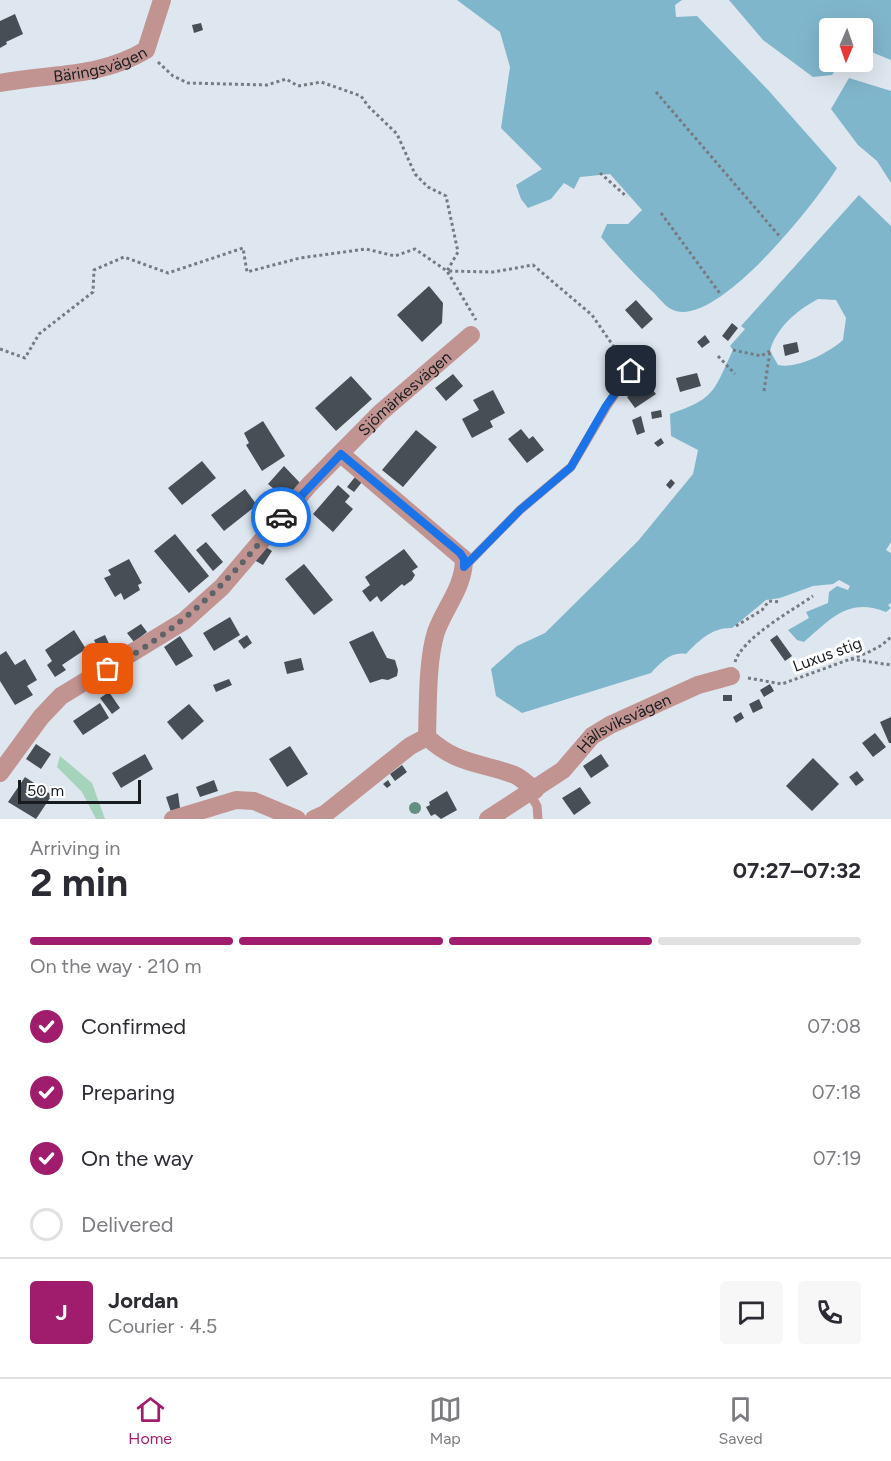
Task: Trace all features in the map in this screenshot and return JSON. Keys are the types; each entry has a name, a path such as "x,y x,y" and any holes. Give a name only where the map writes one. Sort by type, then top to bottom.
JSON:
{"street":[{"name":"Bäringsvägen","path":"0,83 36,76 84,74 124,63 146,50 162,0"},
{"name":"Sjömärkesvägen","path":"0,773 40,717 61,696 184,621 222,587 293,503 380,413 471,335"},
{"path":"341,454 460,553 464,559 464,567 432,647 427,737 444,753 477,765 514,774 533,792"},
{"name":"Hällsviksvägen","path":"488,819 533,792 562,770 592,736 610,725 698,685 731,676"},
{"path":"314,819 325,814 410,746 427,737"},
{"path":"173,819 236,800 246,800 297,819"}],"lane":[{"path":"464,567 520,510 571,467 606,406 631,371"},
{"path":"533,792 538,819"}],"path":[{"path":"146,50 172,76 188,83 267,86 286,79 298,86 321,82 361,96 397,134 415,174 428,187 446,196 458,252 447,271"},
{"path":"656,92 781,238"},
{"path":"600,173 627,197"},
{"path":"661,213 722,295"},
{"path":"0,349 25,358 39,334 93,292 94,270 124,257 168,273 243,248 247,273 300,258 366,249 395,256 415,249 447,271 477,322 471,335"},
{"path":"447,271 494,272 532,265 592,315 631,371"},
{"path":"733,350 761,356 770,351 764,391"},
{"path":"718,356 735,374"},
{"path":"731,676 737,656 750,641 813,596"},
{"path":"736,626 762,610 769,602 780,602"},
{"name":"Luxus stig","path":"731,676 782,684 850,659 882,645 891,637"},
{"path":"850,659 891,665"}],"green space":[{"path":"60,756 92,783 105,819 96,819 82,792 57,767"}],"water":[{"path":"457,0 682,0 675,5 676,17 697,16 769,91 837,168 787,233 737,284 712,302 690,311 671,309 633,273 601,237 607,224 628,224 642,210 610,174 580,177 574,189 564,183 551,199 528,208 521,199 516,185 542,169 501,128 510,67 500,32"},
{"path":"729,0 891,0 891,60 873,53 873,18 819,18 819,72 834,72 832,75 813,77 763,40"},
{"path":"849,78 891,91 891,183 877,161 858,145 831,109"},
{"path":"859,195 891,226 891,542 886,550 891,553 891,603 888,605 891,608 886,612 861,607 850,609 832,618 804,642 797,640 788,630 809,618 806,612 828,603 829,592 837,586 848,590 850,586 839,580 833,584 813,586 780,598 766,600 732,628 713,632 701,639 686,654 671,656 651,673 522,713 496,696 491,669 517,646 545,633 638,541 693,474 698,450 671,436 670,414 696,403 711,392 733,350 730,346 745,329 741,326","holes":["818,299 836,300 846,318 843,340 812,359 794,365 778,365 770,351 777,335 788,320"]}],"building":[{"path":"15,14 23,34 6,42 7,44 0,48 0,21"},
{"path":"201,23 203,30 194,33 192,25"},
{"path":"429,286 443,303 442,323 422,342 397,315"},
{"path":"636,300 653,319 642,329 625,310"},
{"path":"732,323 738,328 728,341 722,336"},
{"path":"705,335 710,342 702,348 697,342"},
{"path":"797,342 799,352 785,356 783,345"},
{"path":"697,373 701,386 680,392 676,378"},
{"path":"453,374 463,386 446,401 435,388"},
{"path":"351,376 372,399 336,431 315,408"},
{"path":"648,383 656,394 635,408 627,397"},
{"path":"493,390 505,413 490,421 493,427 472,438 462,419 479,410 473,400"},
{"path":"661,410 662,417 652,419 651,412"},
{"path":"641,416 645,432 637,435 632,420"},
{"path":"263,421 285,456 262,471 246,445 249,443 244,433"},
{"path":"521,429 529,439 533,436 544,450 527,463 508,439"},
{"path":"416,430 437,447 403,487 382,470"},
{"path":"661,438 664,443 658,447 654,443"},
{"path":"202,461 216,478 182,505 168,488"},
{"path":"284,466 301,484 287,500 268,484"},
{"path":"355,477 362,482 354,492 347,487"},
{"path":"671,479 675,483 670,489 666,485"},
{"path":"338,485 350,496 345,502 353,509 333,532 313,514"},
{"path":"245,489 257,505 224,531 211,515"},
{"path":"175,534 209,576 189,593 154,551"},
{"path":"206,542 223,562 213,571 196,550"},
{"path":"263,545 272,551 263,565 254,560"},
{"path":"404,549 418,567 412,571 415,575 412,580 404,586 402,584 381,602 377,596 370,602 362,591 370,585 365,577"},
{"path":"129,559 142,583 138,585 140,590 124,600 121,593 115,597 104,578 111,575 108,570"},
{"path":"304,564 333,600 314,615 285,579"},
{"path":"230,617 240,635 214,651 203,633"},
{"path":"141,624 147,632 134,642 127,633"},
{"path":"74,630 86,649 62,665 66,670 55,677 47,665 52,661 45,650"},
{"path":"373,631 387,658 395,660 398,670 397,676 370,683 349,642"},
{"path":"105,635 111,648 100,653 94,640"},
{"path":"247,635 252,643 244,649 238,641"},
{"path":"777,635 792,656 785,661 770,640"},
{"path":"180,636 193,656 176,666 164,647"},
{"path":"6,651 15,665 25,659 37,680 27,686 33,695 15,705 0,681 0,655"},
{"path":"301,658 304,670 287,674 284,662"},
{"path":"229,679 232,685 216,692 213,685"},
{"path":"770,684 774,691 764,697 760,690"},
{"path":"109,692 120,708 112,714 100,698"},
{"path":"723,695 732,695 732,701 723,701"},
{"path":"759,699 763,708 753,713 749,704"},
{"path":"100,703 109,718 83,735 73,721"},
{"path":"189,704 204,721 182,740 167,722"},
{"path":"741,712 744,718 736,723 733,717"},
{"path":"891,717 891,743 889,743 880,722"},
{"path":"875,733 886,747 873,757 862,743"},
{"path":"36,744 51,754 41,769 26,759"},
{"path":"290,746 308,774 287,787 269,759"},
{"path":"145,754 153,769 121,788 112,773"},
{"path":"601,754 609,766 591,778 583,766"},
{"path":"813,758 839,784 812,811 786,786"},
{"path":"402,765 407,772 395,781 390,774"},
{"path":"857,771 864,780 856,786 849,777"},
{"path":"25,777 52,795 36,819 8,802"},
{"path":"214,780 218,791 200,797 196,787"},
{"path":"388,780 391,785 387,788 383,784"},
{"path":"580,787 591,803 574,815 562,798"},
{"path":"447,791 457,810 441,819 435,814 431,816 426,807 430,805 429,802"},
{"path":"178,793 180,808 171,812 166,797"}],"way so far":[{"path":"108,669 184,621 222,587 281,517"}],"route":[{"path":"281,517 341,454 399,505 460,553 464,559 464,567 498,535 520,510 571,467 606,406 631,371"}]}
